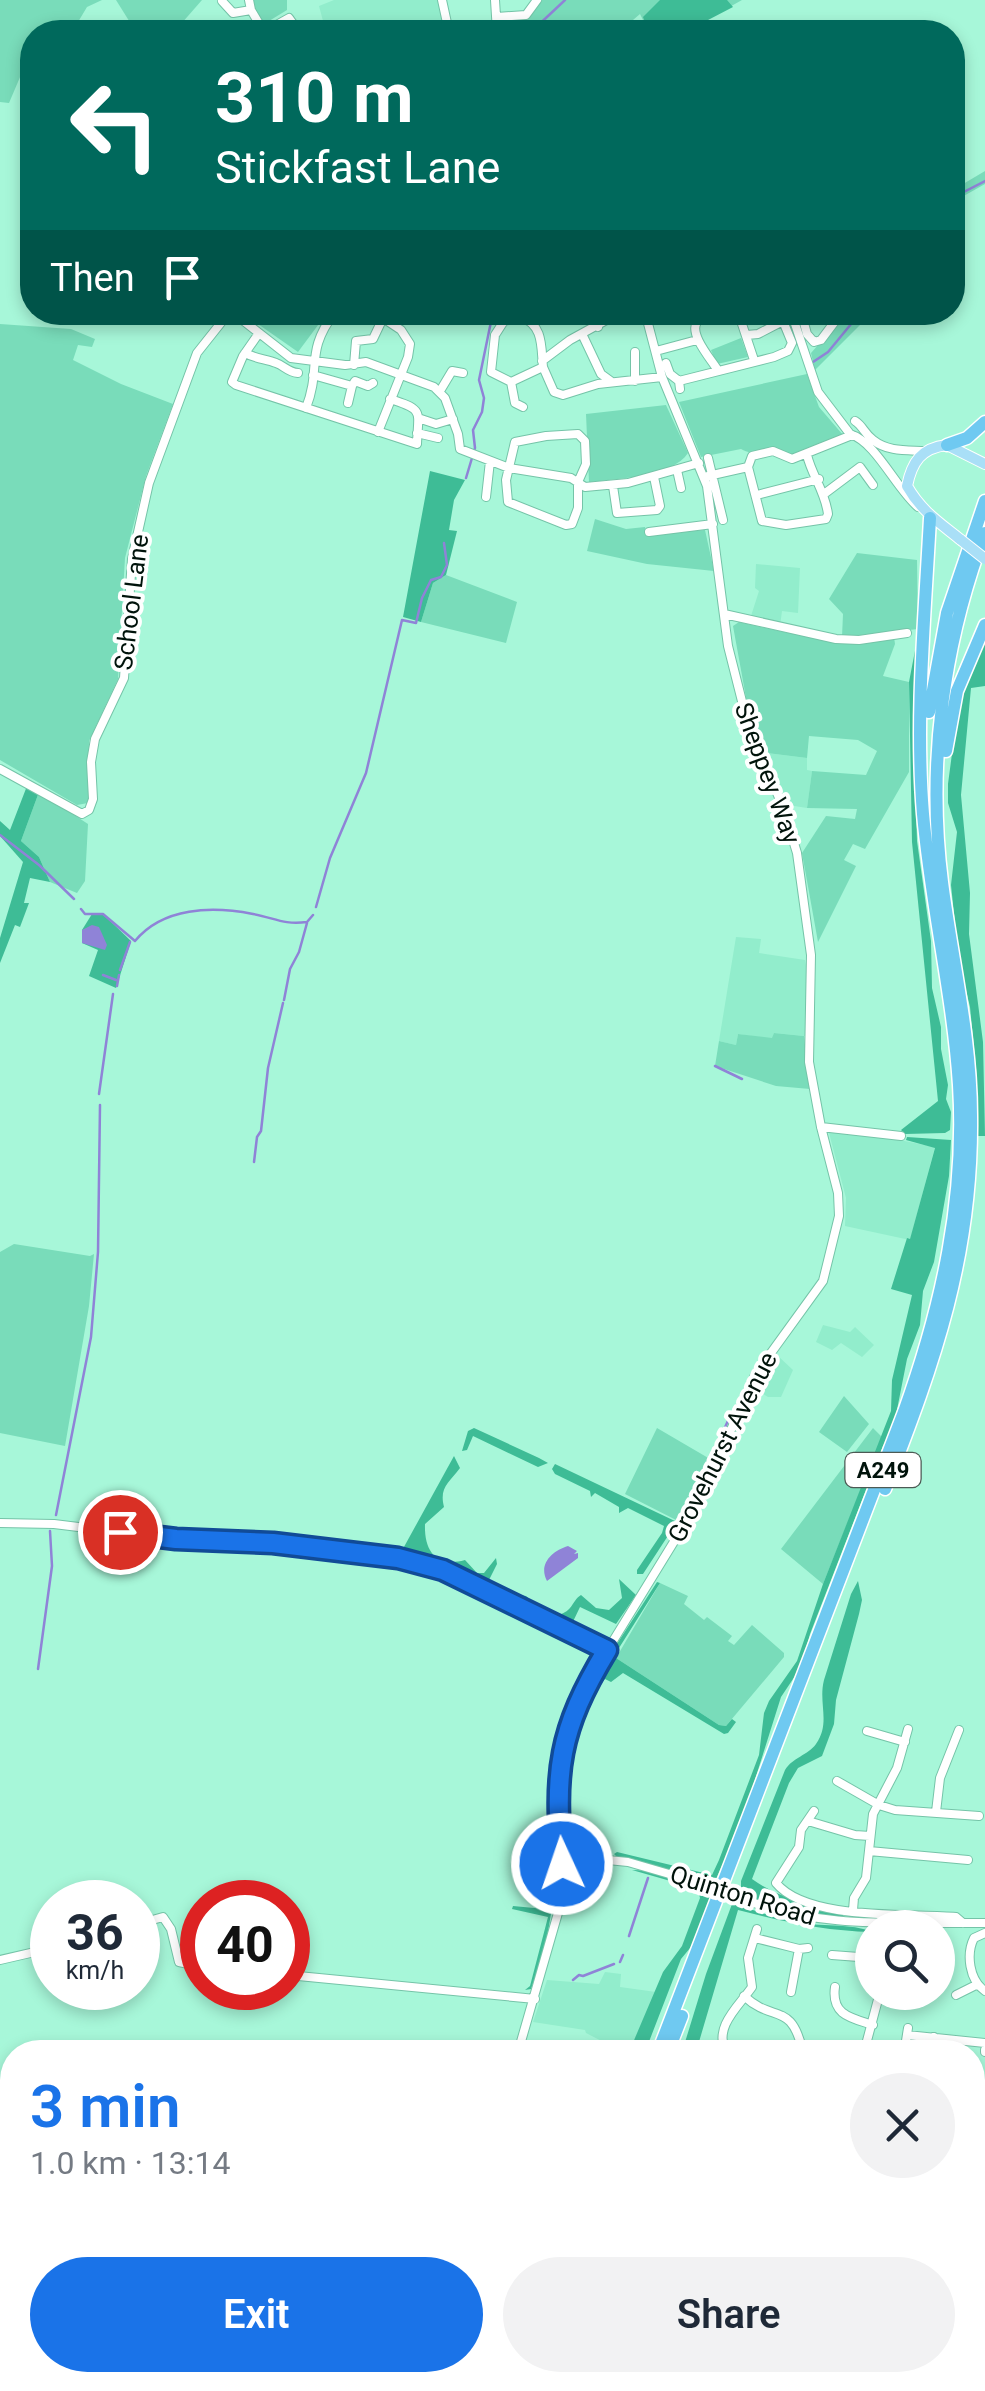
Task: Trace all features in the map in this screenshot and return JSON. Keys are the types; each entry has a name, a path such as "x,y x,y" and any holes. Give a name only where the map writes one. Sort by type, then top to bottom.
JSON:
{"highway":[{"path":"947,445 968,438 985,422"},
{"name":"A249","path":"673,2040 919,1404 956,1279 971,1162 970,1082 933,858 926,750 934,675 956,579 985,501"},
{"name":"A249","path":"663,2040 899,1426 944,1277 956,1200 959,1102 921,750 930,518"},
{"name":"A249","path":"933,858 945,684 960,610 985,532"},
{"name":"A249","path":"933,858 952,712 964,672 985,626"}],"main road":[{"path":"985,464 947,445 925,451 912,465 907,486 930,518 985,559"}],"street":[{"path":"495,0 496,20"},
{"path":"496,16 526,15 536,0"},
{"path":"222,1 232,13 250,5"},
{"name":"School Lane","path":"0,770 82,814 89,810 95,739 124,678 132,559 149,484 197,353 219,325"},
{"path":"249,325 290,358 354,365 366,362 440,391 453,418 459,447 509,468 572,478 585,487 613,486 698,463"},
{"path":"306,408 316,343 327,325"},
{"path":"354,365 356,342 373,339 380,325"},
{"path":"378,432 410,344 406,335 392,325"},
{"path":"501,325 495,336 491,372 511,382"},
{"path":"534,325 554,392 563,396 598,384 662,377"},
{"path":"511,382 543,364 570,340 602,325"},
{"path":"648,325 662,377 698,463 708,476 723,520"},
{"path":"697,325 696,340 717,369"},
{"path":"743,325 754,360"},
{"path":"747,334 758,334 775,325"},
{"path":"666,363 680,385 717,369 784,353 792,343 785,325"},
{"path":"795,325 818,392 831,413 887,448 925,451"},
{"path":"805,325 814,342 821,340 832,325"},
{"path":"259,333 232,382 236,385 417,444 421,419 416,408 390,399"},
{"path":"583,336 601,374 612,382"},
{"path":"656,351 696,340"},
{"path":"635,381 636,352"},
{"path":"245,353 276,362 298,374"},
{"path":"277,381 281,368"},
{"path":"440,391 452,371 463,372"},
{"path":"598,384 601,374"},
{"path":"313,375 352,386"},
{"path":"348,402 355,381 368,386 373,383"},
{"path":"511,382 516,403 523,406"},
{"path":"421,419 436,424 453,418"},
{"path":"808,455 824,494 826,518 786,525 762,521 748,467 752,456 773,451 792,459 808,455 855,429"},
{"path":"855,429 900,490 930,518"},
{"path":"418,433 438,438"},
{"path":"578,434 585,441 586,464 578,482 575,519 566,525 508,502 505,494 509,468 518,440 578,434"},
{"path":"708,458 708,476"},
{"path":"852,458 873,485"},
{"path":"486,497 490,461"},
{"path":"708,476 748,467"},
{"path":"824,494 860,468"},
{"path":"677,470 681,488"},
{"name":"Sheppey Way","path":"708,476 706,499 713,524 728,646 748,725 784,807 797,853 811,955 810,1062 821,1126"},
{"path":"613,486 617,514 657,510 660,506 654,477"},
{"path":"758,495 818,480"},
{"path":"649,532 713,524"},
{"path":"724,614 836,639 907,633"},
{"path":"821,1126 901,1136"},
{"name":"Grovehurst Avenue","path":"522,2040 554,1939 562,1864 558,1776 562,1750 580,1698 702,1496 755,1375 823,1281 834,1246 839,1206 821,1126"},
{"path":"0,1523 54,1524 176,1539 273,1543 398,1558 443,1570 607,1650"},
{"path":"852,1915 854,1898 866,1878 873,1814 897,1768 908,1729"},
{"path":"936,1812 940,1778 959,1730"},
{"path":"868,1731 904,1742"},
{"path":"844,1768 836,1783 879,1804 896,1810 979,1816"},
{"path":"814,1811 778,1880 778,1886 790,1897 852,1915 956,1917 963,1923"},
{"path":"808,1821 870,1836"},
{"path":"869,1851 968,1860"},
{"name":"Quinton Road","path":"562,1864 628,1862 799,1916 834,1921 855,1916"},
{"path":"160,1919 171,1930 180,1962"},
{"name":"Quinton Road","path":"955,1923 985,1923"},
{"path":"985,1933 967,1944 976,1985 985,1991"},
{"path":"723,2040 725,2026 752,1987 748,1958 756,1934 804,1949 788,1979 790,1992"},
{"path":"0,1960 30,1953"},
{"path":"832,1956 855,1957"},
{"path":"310,1977 535,1999"},
{"path":"956,1995 976,1985"},
{"path":"834,1987 830,1998 836,2008 845,2016 873,2026"},
{"path":"744,1996 759,2008 791,2020 800,2040"},
{"path":"868,2040 876,2010"},
{"path":"906,2040 907,2031 948,2040"}],"shaded area":[{"path":"0,0 102,0 87,7 79,20 20,20 20,77 9,103 0,102"},
{"path":"116,0 202,0 184,20 128,20"},
{"path":"251,0 287,0 287,10 271,20 259,20"},
{"path":"334,0 441,0 445,20 323,20 319,6"},
{"path":"539,0 742,0 706,20 643,20 640,14 633,20 501,20 526,17"},
{"path":"660,0 727,0 733,7 708,20 643,17"},
{"path":"985,171 985,184 965,195 965,183"},
{"path":"0,324 71,329 95,339 92,347 78,345 73,360 173,404 146,476 125,558 118,679 89,741 88,803 77,805 0,760"},
{"path":"259,325 318,325 298,352"},
{"path":"836,325 860,325 815,370 811,353"},
{"path":"741,338 748,357 717,364 711,350"},
{"path":"807,374 819,407 843,435 794,458 741,449 701,457 679,402"},
{"path":"666,405 688,453 681,461 657,472 589,482 586,414"},
{"path":"430,471 465,480 454,500 449,530 457,531 446,575 433,583 421,622 403,617"},
{"path":"595,519 626,529 645,527 647,534 705,530 714,571 647,564 587,551"},
{"path":"857,553 917,560 918,629 842,637 843,614 829,599"},
{"path":"756,564 800,568 798,613 782,611 780,626 751,616 759,591 755,588"},
{"path":"446,575 517,602 506,643 421,622 433,583"},
{"path":"739,622 834,639 894,637 883,676 909,682 909,772 865,849 853,844 844,860 856,866 818,942 802,853 826,816 855,819 857,809 807,808 812,771 866,775 877,751 858,740 809,736 807,758 767,753 747,703 733,626"},
{"path":"985,632 985,686 971,688 961,795 970,893 969,934 983,1042 985,1136 975,1136 977,1078 951,885 957,832 948,803 948,784 958,708"},
{"path":"918,635 913,713 917,841 931,941 932,988 951,1112 950,1130 945,1133 905,1134 901,1130 938,1101 912,842 909,682"},
{"path":"767,753 807,758 807,770 812,771 807,808 788,805"},
{"path":"27,786 39,792 21,841 39,857 50,882 30,878 24,903 29,903 20,927 15,925 0,963 0,938 23,862 0,836 0,821 10,830"},
{"path":"39,792 88,824 85,881 77,893 50,882 39,857 21,841"},
{"path":"92,914 103,914 131,941 116,988 89,976 98,950 82,943 82,930"},
{"path":"92,925 99,927 107,945 105,950 82,943 82,930"},
{"path":"736,937 761,939 759,953 805,960 805,1036 774,1033 773,1039 738,1034 736,1045 719,1041"},
{"path":"774,1033 804,1036 810,1089 776,1086 715,1066 719,1041 736,1045 738,1034 772,1038"},
{"path":"828,1129 935,1147 910,1240 845,1226 846,1198"},
{"path":"906,1140 951,1140 949,1176 934,1262 923,1291 920,1325 907,1359 893,1430 883,1446 810,1634 801,1667 781,1697 741,1824 715,1881 617,1857 617,1852 712,1875 719,1860 759,1755 764,1713 797,1661 891,1411 892,1380 912,1295 891,1289 907,1238 910,1239 935,1148"},
{"path":"14,1244 94,1254 65,1446 0,1433 0,1252"},
{"path":"823,1325 850,1332 855,1327 874,1345 862,1357 841,1343 832,1350 816,1342"},
{"path":"777,1355 793,1370 781,1397 768,1397 755,1389 759,1377"},
{"path":"844,1396 869,1424 847,1452 819,1432"},
{"path":"474,1428 548,1463 538,1467 473,1436 467,1450 462,1451 468,1431"},
{"path":"657,1428 710,1459 680,1522 625,1494"},
{"path":"873,1428 882,1437 823,1584 781,1549"},
{"path":"454,1456 460,1468 444,1490 444,1507 425,1524 427,1542 434,1555 446,1562 465,1560 477,1573 484,1573 496,1558 486,1586 526,1596 541,1609 558,1615 581,1595 596,1608 609,1610 622,1598 619,1579 636,1595 616,1624 580,1607 569,1630 490,1591 399,1556"},
{"path":"555,1464 677,1522 643,1574 637,1574 637,1570 664,1526 628,1508 619,1513 619,1507 595,1493 591,1497 590,1491 555,1474"},
{"path":"568,1546 577,1551 574,1554 578,1553 578,1558 547,1581 544,1569 548,1559"},
{"path":"858,1581 862,1600 836,1700 834,1724 822,1756 798,1768 789,1783 752,1879 786,1897 849,1911 840,1918 772,1907 741,1895 741,1881 785,1770 812,1748 820,1736 824,1680"},
{"path":"657,1582 660,1583 616,1658 719,1725 726,1726 732,1719 736,1722 724,1734 623,1673 611,1682 605,1679 585,1713 572,1763 570,1789 575,1835 584,1851 603,1856 592,1859 571,1854 567,1794 574,1733 601,1670 610,1666 613,1650"},
{"path":"660,1583 688,1596 684,1604 732,1636 728,1641 734,1645 752,1625 784,1653 726,1726 616,1658"},
{"path":"547,1863 555,1865 549,1928 531,1989 525,1990 530,1986 548,1917 512,1909 550,1903 550,1875 544,1867"},
{"path":"632,1870 658,1871 712,1892 695,1942 681,1959 650,2040 634,2040 663,1972 682,1946 700,1898 674,1882"},
{"path":"732,1904 794,1922 855,1927 855,1931 838,1930 805,1925 738,1910 700,2040 686,2040"},
{"path":"605,1972 621,1974 620,1987 656,1992 634,2040 600,2040 585,2030 533,2022 547,1980 599,1984"}],"waterway":[{"path":"544,20 565,0"},
{"path":"965,191 985,181"},
{"path":"466,478 475,448 473,430 482,412 484,398 479,380 490,325"},
{"path":"813,362 828,352 850,325"},
{"path":"316,907 330,858 366,773 402,620 416,623 431,580 441,577 447,565 444,543"},
{"path":"0,835 74,899"},
{"path":"81,909 85,914 103,914 135,941 159,921 189,912 237,911 292,923 307,922 313,915"},
{"path":"284,1000 290,969 307,923"},
{"path":"120,970 130,942"},
{"path":"103,975 116,980"},
{"path":"117,986 119,975"},
{"path":"99,1094 113,994"},
{"path":"254,1162 268,1068 283,1003"},
{"path":"715,1066 742,1079"},
{"path":"56,1515 91,1337 98,1252 100,1105"},
{"path":"702,1473 731,1414"},
{"path":"38,1669 52,1566 50,1531"},
{"path":"629,1936 648,1878"},
{"path":"620,1962 623,1955"},
{"path":"573,1980 614,1964"}],"route":[{"path":"120,1532 273,1543 398,1558 443,1570 607,1650 580,1698 562,1750 558,1776 562,1864"}]}
